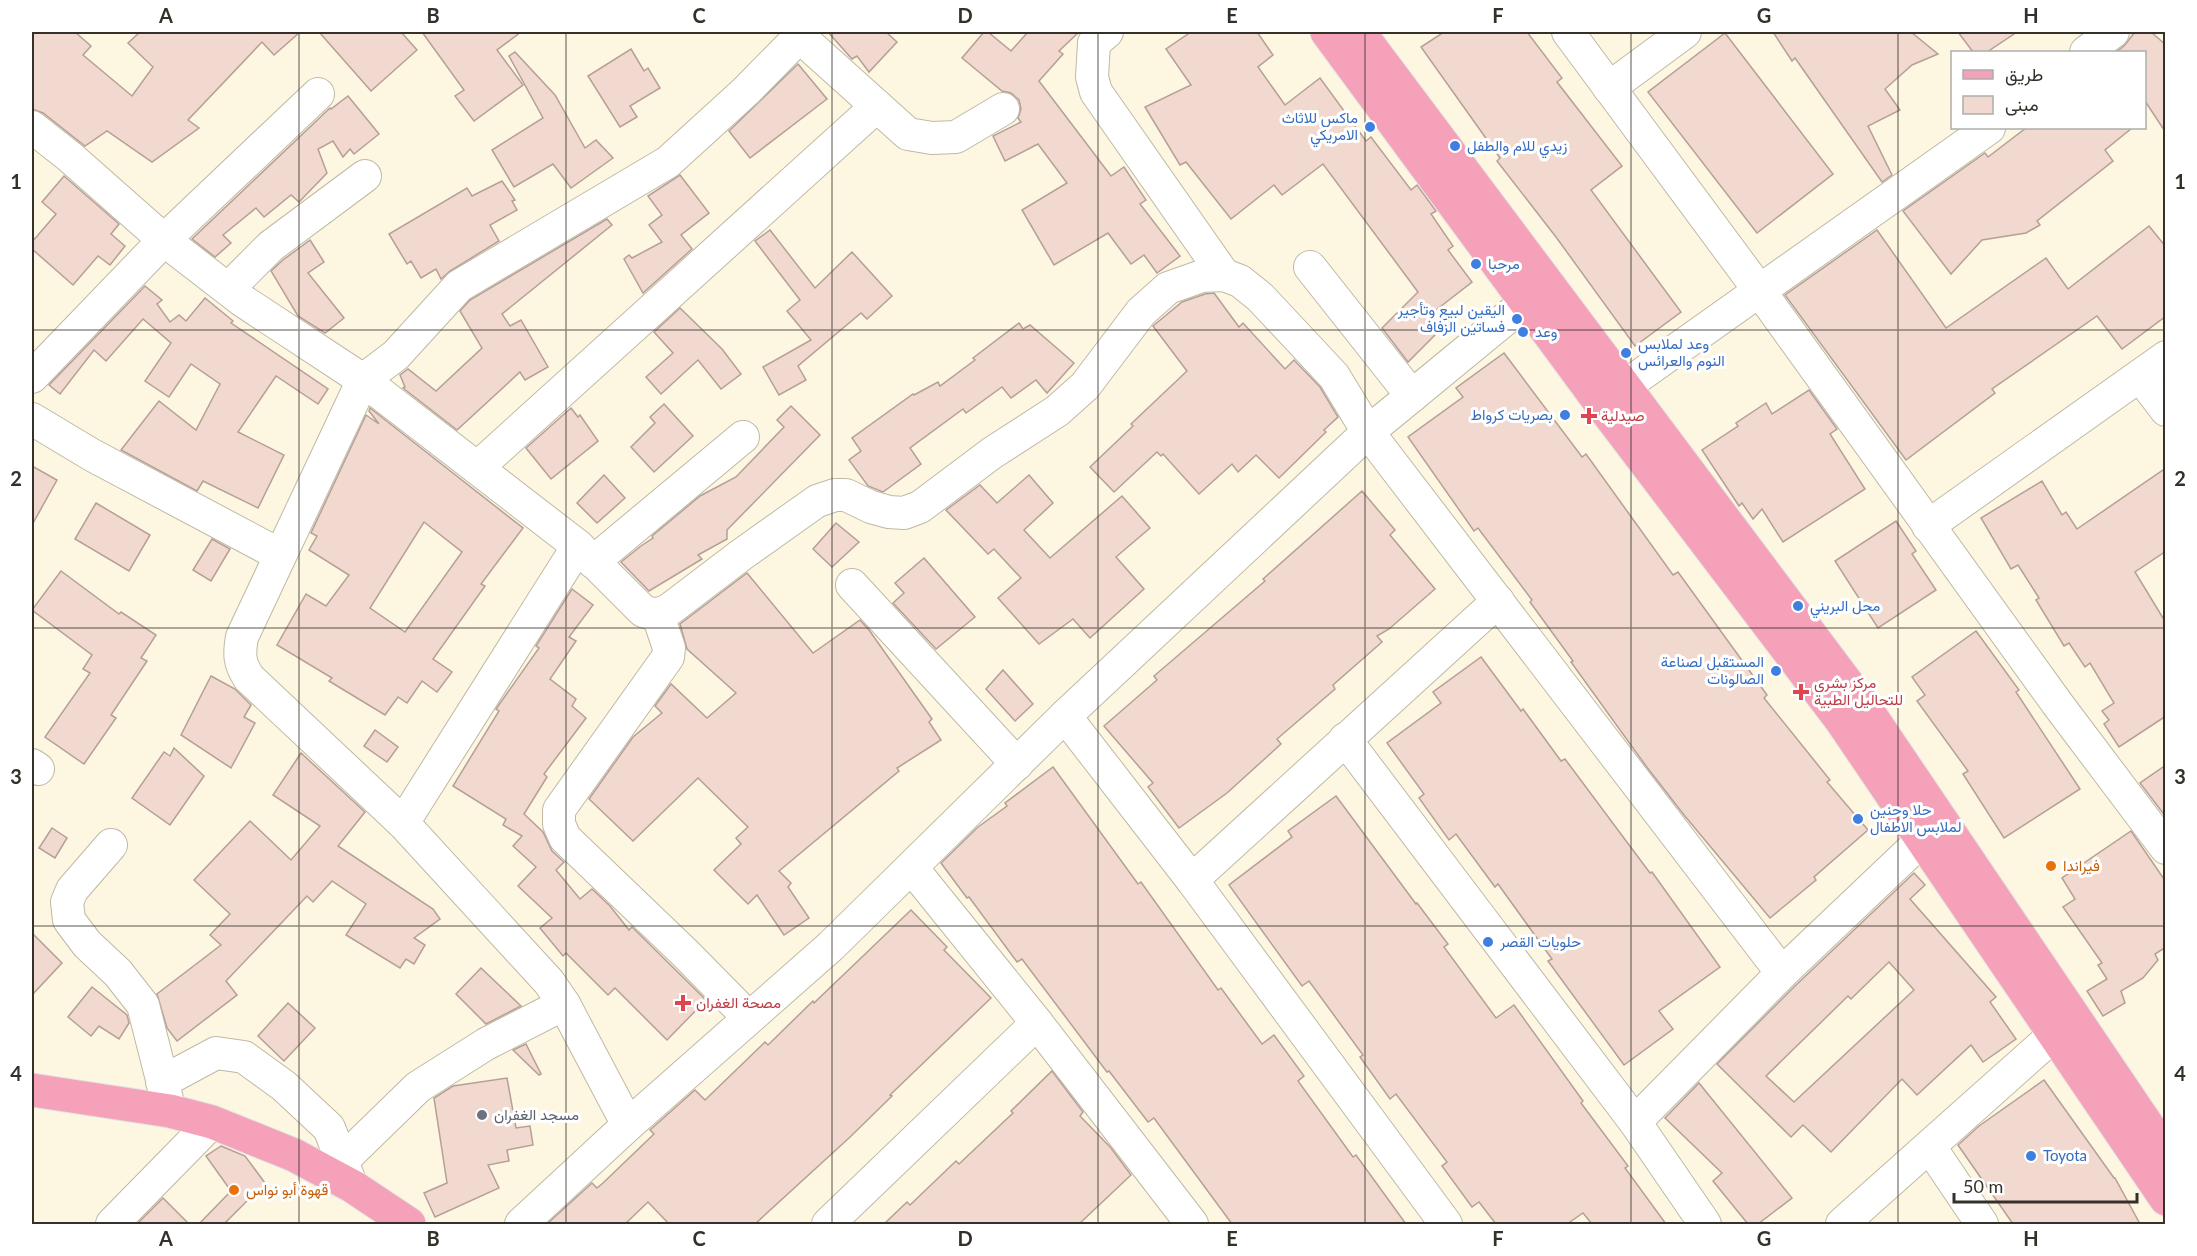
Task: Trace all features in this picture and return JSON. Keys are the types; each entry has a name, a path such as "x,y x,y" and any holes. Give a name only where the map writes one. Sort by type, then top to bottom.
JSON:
{"main road":[{"path":"1327,32 1526,302 1613,394 1864,706 2064,1027 2166,1200"},
{"path":"1359,32 1841,720 1922,840 2064,1027 2166,1153"},
{"path":"32,1090 166,1096 212,1122 347,1174 409,1224"}],"street":[{"path":"1107,32 1094,43 1092,77 1096,92 1224,275"},
{"path":"1569,32 1759,290 1928,526 2166,848"},
{"path":"1609,88 1685,32"},
{"path":"2087,51 2112,32"},
{"path":"628,1125 564,1004 549,982 403,823 249,678 241,666 239,653 242,637 363,380 396,356 459,286 668,162 746,91 794,36 908,134 932,138 956,137 1003,109"},
{"path":"32,377 164,240 318,94"},
{"path":"477,468 877,106"},
{"path":"32,127 70,157 164,240 228,289 363,380 586,554 643,611 658,615 670,609 817,501 835,495 846,495 871,507 889,512 904,513 920,507 992,453 1057,411 1085,386 1141,312 1168,288 1202,276 1224,275 1240,281 1260,297 1334,376 1368,432 1782,973"},
{"path":"1613,394 1988,129"},
{"path":"228,289 271,246 365,176"},
{"path":"1310,267 1412,396"},
{"path":"521,1224 628,1125 831,946 1065,717 1368,432 1526,302"},
{"path":"1928,526 2166,357"},
{"path":"2140,376 2166,410"},
{"path":"32,419 92,455 280,555"},
{"path":"403,823 586,554 743,437"},
{"path":"852,585 1017,764"},
{"path":"1192,880 1498,601"},
{"path":"658,615 669,648 668,657 559,810 559,824 565,838 748,1018"},
{"path":"1065,717 1192,880 1446,1224"},
{"path":"1345,739 1635,1122 1705,1224"},
{"path":"1635,1122 1782,973 1922,840"},
{"path":"111,845 72,890 67,902 69,920 87,944 118,973 143,1005 166,1096 216,1053 244,1057 285,1086 329,1128 347,1174 418,1087 486,1044 564,1004"},
{"path":"912,868 1037,1023 1181,1220"},
{"path":"828,1224 1037,1023"},
{"path":"1842,1224 2064,1027"},
{"path":"112,1224 212,1122"},
{"path":"1930,1147 1982,1224"}],"building":[{"path":"32,32 75,32 91,46 83,55 132,96 153,67 128,43 140,32 300,32 274,55 262,42 188,120 199,128 152,162 107,131 85,146 43,113 32,109"},
{"path":"319,32 401,32 417,50 371,91"},
{"path":"422,32 521,32 497,50 523,85 474,121 455,96 464,90"},
{"path":"828,32 886,32 897,42 869,72 857,56 852,59"},
{"path":"984,32 988,32 1011,51 1028,32 1079,32 1059,51 1063,54 1039,81 1111,176 1124,167 1146,200 1140,204 1180,256 1157,273 1144,255 1131,264 1108,233 1054,265 1022,210 1067,183 1038,144 1005,161 993,136 1021,122 1018,118 1021,109 1019,100 1011,93 1002,91 962,58"},
{"path":"1191,32 1257,32 1273,55 1258,67 1285,105 1320,78 1366,141 1371,137 1411,190 1417,185 1436,211 1431,214 1453,246 1448,250 1472,282 1427,317 1439,331 1408,362 1382,328 1418,292 1323,164 1282,195 1274,185 1231,219 1186,162 1180,165 1145,107 1191,85 1166,49"},
{"path":"1444,32 1527,32 1562,78 1557,82 1622,166 1591,190 1681,312 1635,346 1556,237 1497,161 1500,158 1421,47"},
{"path":"1773,32 1911,32 1938,54 1912,65 1885,89 1900,110 1868,126 1892,175 1882,182 1795,58 1792,61"},
{"path":"1958,32 2017,32 1988,51 1972,51"},
{"path":"2135,32 2151,32 2166,45 2166,133 2146,103 2146,51 2117,51"},
{"path":"1725,33 1833,174 1757,233 1648,92"},
{"path":"631,49 644,71 648,68 660,88 630,106 637,117 620,127 588,76"},
{"path":"515,52 555,95 585,148 596,140 613,158 571,188 553,164 514,187 492,150 543,118 509,56"},
{"path":"798,64 827,99 750,158 729,131"},
{"path":"348,96 379,134 354,154 350,149 343,157 333,141 318,149 327,173 299,202 291,195 264,217 256,208 223,235 231,243 215,257 192,239 330,108"},
{"path":"2025,129 2131,129 2105,150 2113,161 2037,221 2040,225 2026,233 1982,240 1951,274 1903,211 1985,153 1988,157"},
{"path":"680,175 709,213 681,235 692,249 643,293 624,259 629,255 632,258 662,242 649,225 662,215 648,196"},
{"path":"64,176 119,224 111,234 125,246 110,265 98,256 73,285 32,249 32,242 56,214 42,202"},
{"path":"502,181 515,200 512,201 517,210 490,225 499,241 441,279 436,269 421,278 411,261 407,264 389,234 467,188 472,196"},
{"path":"607,219 612,225 502,314 510,326 521,320 548,367 525,380 520,372 457,430 403,388 405,387 400,375 408,369 436,391 482,348 460,311 470,300"},
{"path":"2149,226 2166,247 2166,316 2122,349 2097,316 1992,389 1995,393 1906,460 1785,295 1877,230 1946,328 2046,258 2068,289"},
{"path":"770,230 815,288 852,252 892,296 867,319 861,313 798,366 806,380 779,395 763,367 811,340 787,311 800,300 755,241"},
{"path":"310,240 324,262 308,273 344,318 325,333 298,316 271,271"},
{"path":"145,286 162,300 157,304 170,322 179,315 186,321 205,298 233,321 231,323 328,389 318,404 276,376 238,432 284,455 258,508 203,481 197,491 121,450 159,401 196,430 220,384 191,364 169,397 145,381 171,343 143,319 106,361 94,350 60,394 49,385"},
{"path":"1214,293 1239,327 1243,323 1285,369 1294,360 1320,387 1338,417 1324,430 1326,432 1279,478 1256,455 1238,472 1232,464 1199,494 1163,454 1161,456 1157,452 1114,492 1090,467 1187,371 1153,326 1182,302"},
{"path":"680,308 722,349 741,374 721,389 698,360 661,394 646,377 673,353 654,332"},
{"path":"1019,323 1023,329 1030,325 1074,363 1047,393 1036,380 1011,398 1002,387 966,413 963,409 910,448 921,464 883,492 868,486 849,460 861,451 852,438 913,394 938,382 940,386"},
{"path":"1504,353 1582,457 1586,454 1673,575 1678,572 1767,695 1764,698 1830,780 1827,782 1868,830 1814,877 1816,880 1770,918 1646,766 1571,662 1573,661 1530,602 1532,600 1478,528 1474,531 1408,437 1463,397 1456,388"},
{"path":"1809,390 1837,429 1830,434 1865,489 1783,542 1762,509 1753,519 1742,503 1739,506 1702,450 1738,426 1736,423 1766,403 1772,414"},
{"path":"664,404 693,436 654,472 631,447 655,423 650,417"},
{"path":"791,406 820,435 727,530 727,539 698,555 702,559 649,591 621,562 653,538 652,536 700,496 736,477 784,427 777,420"},
{"path":"370,408 523,528 481,584 485,586 433,659 452,672 437,692 422,681 407,703 398,697 385,715 329,681 332,678 277,645 306,594 326,606 349,575 309,550 317,536 311,533 366,415 379,424 369,411","holes":["424,522 462,552 405,632 370,608"]},
{"path":"571,408 578,417 580,415 598,441 551,479 526,448"},
{"path":"32,466 57,480 32,525"},
{"path":"2166,468 2166,551 2135,572 2166,623 2166,716 2119,747 2104,724 2109,720 2102,711 2114,703 2090,663 2085,667 2069,643 2064,646 2036,600 2039,598 2018,565 2011,569 1981,518 2042,481 2062,515 2066,512 2077,529"},
{"path":"604,475 625,498 597,523 577,503"},
{"path":"1029,475 1053,503 1024,530 1050,558 1122,496 1150,528 1116,557 1144,589 1090,638 1073,619 1039,644 998,598 1021,578 994,549 988,554 946,510 980,485 997,503"},
{"path":"1362,491 1395,530 1390,535 1435,589 1389,629 1377,636 1382,642 1333,685 1335,689 1277,739 1281,744 1227,793 1179,828 1148,787 1153,783 1104,726 1157,680 1154,676 1265,581 1263,579"},
{"path":"96,503 150,535 129,571 75,539"},
{"path":"1896,521 1916,551 1912,554 1936,590 1878,628 1835,561"},
{"path":"836,523 859,542 832,567 813,549"},
{"path":"212,539 230,549 211,581 193,570"},
{"path":"924,558 975,617 936,649 893,603 904,593 895,583"},
{"path":"61,571 119,614 121,612 156,635 141,658 147,661 111,715 116,718 84,764 45,737 90,673 83,669 92,655 32,610"},
{"path":"747,573 813,653 860,620 932,719 929,722 941,740 897,768 899,771 779,871 791,883 788,887 809,918 784,935 757,895 748,904 714,870 741,844 736,838 748,827 698,778 633,841 589,799 633,737 662,713 655,706 671,684 707,718 736,693 687,649 680,624"},
{"path":"572,589 593,605 569,637 576,641 550,679 576,699 572,706 586,718 544,774 547,777 524,814 543,832 552,851 564,862 556,870 580,899 592,889 610,906 629,930 632,927 706,1000 667,1040 615,988 608,995 566,953 563,956 540,928 552,918 518,886 536,867 513,846 522,836 503,825 506,819 453,786 499,711 496,709 539,648 536,646"},
{"path":"1976,631 2019,690 2016,692 2080,789 2004,838 1963,774 1968,771 1917,701 1925,695 1912,677"},
{"path":"1481,657 1561,761 1565,759 1650,873 1652,872 1720,967 1659,1011 1673,1029 1624,1065 1548,961 1552,959 1498,884 1495,887 1456,834 1449,840 1419,798 1424,794 1387,743 1441,703 1433,692"},
{"path":"1003,670 1033,704 1015,721 986,689"},
{"path":"211,676 235,689 251,705 244,717 255,723 231,768 181,735"},
{"path":"375,730 398,747 387,762 364,746"},
{"path":"174,748 204,776 170,825 132,798 164,752 170,756"},
{"path":"301,753 365,812 338,846 433,909 440,919 414,938 425,945 414,964 406,959 400,968 346,935 366,904 332,881 313,902 307,896 226,981 237,995 177,1041 167,1028 157,994 221,945 210,935 230,914 194,880 250,821 291,860 320,826 273,795"},
{"path":"2166,765 2166,817 2140,783"},
{"path":"1053,767 1138,884 1141,882 1218,990 1221,988 1262,1044 1274,1035 1304,1076 1298,1081 1353,1157 1356,1155 1406,1224 1232,1224 1154,1118 1148,1122 1109,1071 1107,1072 1022,959 1017,962 969,897 967,898 941,863 978,827 1007,806 1005,803"},
{"path":"1336,796 1448,944 1444,947 1496,1018 1514,1005 1583,1101 1581,1103 1628,1166 1625,1168 1666,1224 1592,1224 1583,1213 1567,1224 1496,1224 1479,1202 1472,1207 1442,1166 1447,1162 1396,1094 1390,1099 1360,1057 1363,1055 1309,981 1302,986 1229,885 1292,837 1288,831"},
{"path":"52,828 67,838 55,858 39,848"},
{"path":"2131,831 2166,882 2166,947 2155,954 2158,960 2143,978 2121,991 2125,1003 2103,1016 2087,991 2107,979 2098,965 2102,963 2063,907 2075,899 2062,878"},
{"path":"1914,873 1925,885 1910,899 1996,997 1990,1002 2016,1039 1983,1062 1971,1045 1917,1095 1902,1079 1831,1152 1803,1125 1791,1137 1717,1064","holes":["1889,962 1914,990 1794,1102 1766,1076 1848,996 1851,999"]},
{"path":"911,910 947,947 944,950 991,998 890,1095 892,1096 849,1138 755,1224 669,1224 648,1202 625,1224 547,1224 592,1183 597,1188 603,1183 654,1134 650,1130 695,1090 705,1100 765,1042 768,1045 813,1001 814,1003"},
{"path":"32,933 62,963 32,995"},
{"path":"481,968 521,1006 486,1024 456,994"},
{"path":"92,987 127,1015 129,1023 119,1039 99,1026 91,1036 68,1017"},
{"path":"288,1003 315,1028 284,1061 258,1036"},
{"path":"526,1044 541,1074 539,1075 513,1050"},
{"path":"1052,1071 1083,1112 1080,1116 1111,1148 1131,1175 1079,1224 884,1224 907,1202 910,1205 956,1161 959,1164 1013,1113 1011,1111"},
{"path":"507,1078 516,1128 530,1126 533,1145 507,1150 509,1161 488,1165 499,1188 435,1217 424,1193 447,1183 434,1098 453,1086"},
{"name":"Toyota","path":"2044,1080 2115,1178 2140,1224 2013,1224 1958,1145 1979,1126"},
{"path":"1699,1083 1792,1198 1758,1224 1748,1224 1713,1181 1722,1173 1665,1118"},
{"path":"221,1146 245,1156 268,1187 247,1201 224,1224 199,1224 231,1191 206,1156"},
{"path":"163,1198 189,1224 137,1224"}],"place":[{"name":"ماكس للاثاث الامريكي","path":"1370,127"},
{"name":"زيدي للام والطفل","path":"1455,146"},
{"name":"مرحبا","path":"1476,264"},
{"name":"اليقين لبيع وتأجير فساتين الزفاف","path":"1517,319"},
{"name":"وعد","path":"1523,332"},
{"name":"وعد لملابس النوم والعرائس","path":"1626,353"},
{"name":"بصريات كرواط","path":"1565,415"},
{"name":"صيدلية","path":"1589,416"},
{"name":"محل البريني","path":"1798,606"},
{"name":"المستقبل لصناعة الصالونات","path":"1776,671"},
{"name":"مركز بشرى للتحاليل الطبية","path":"1801,692"},
{"name":"حلا وحنين لملابس الاطفال","path":"1858,819"},
{"name":"فيراندا","path":"2051,866"},
{"name":"حلويات القصر","path":"1488,942"},
{"name":"مصحة الغفران","path":"683,1003"},
{"name":"مسجد الغفران","path":"482,1115"},
{"name":"Toyota","path":"2031,1156"},
{"name":"قهوة أبو نواس","path":"234,1190"}]}
